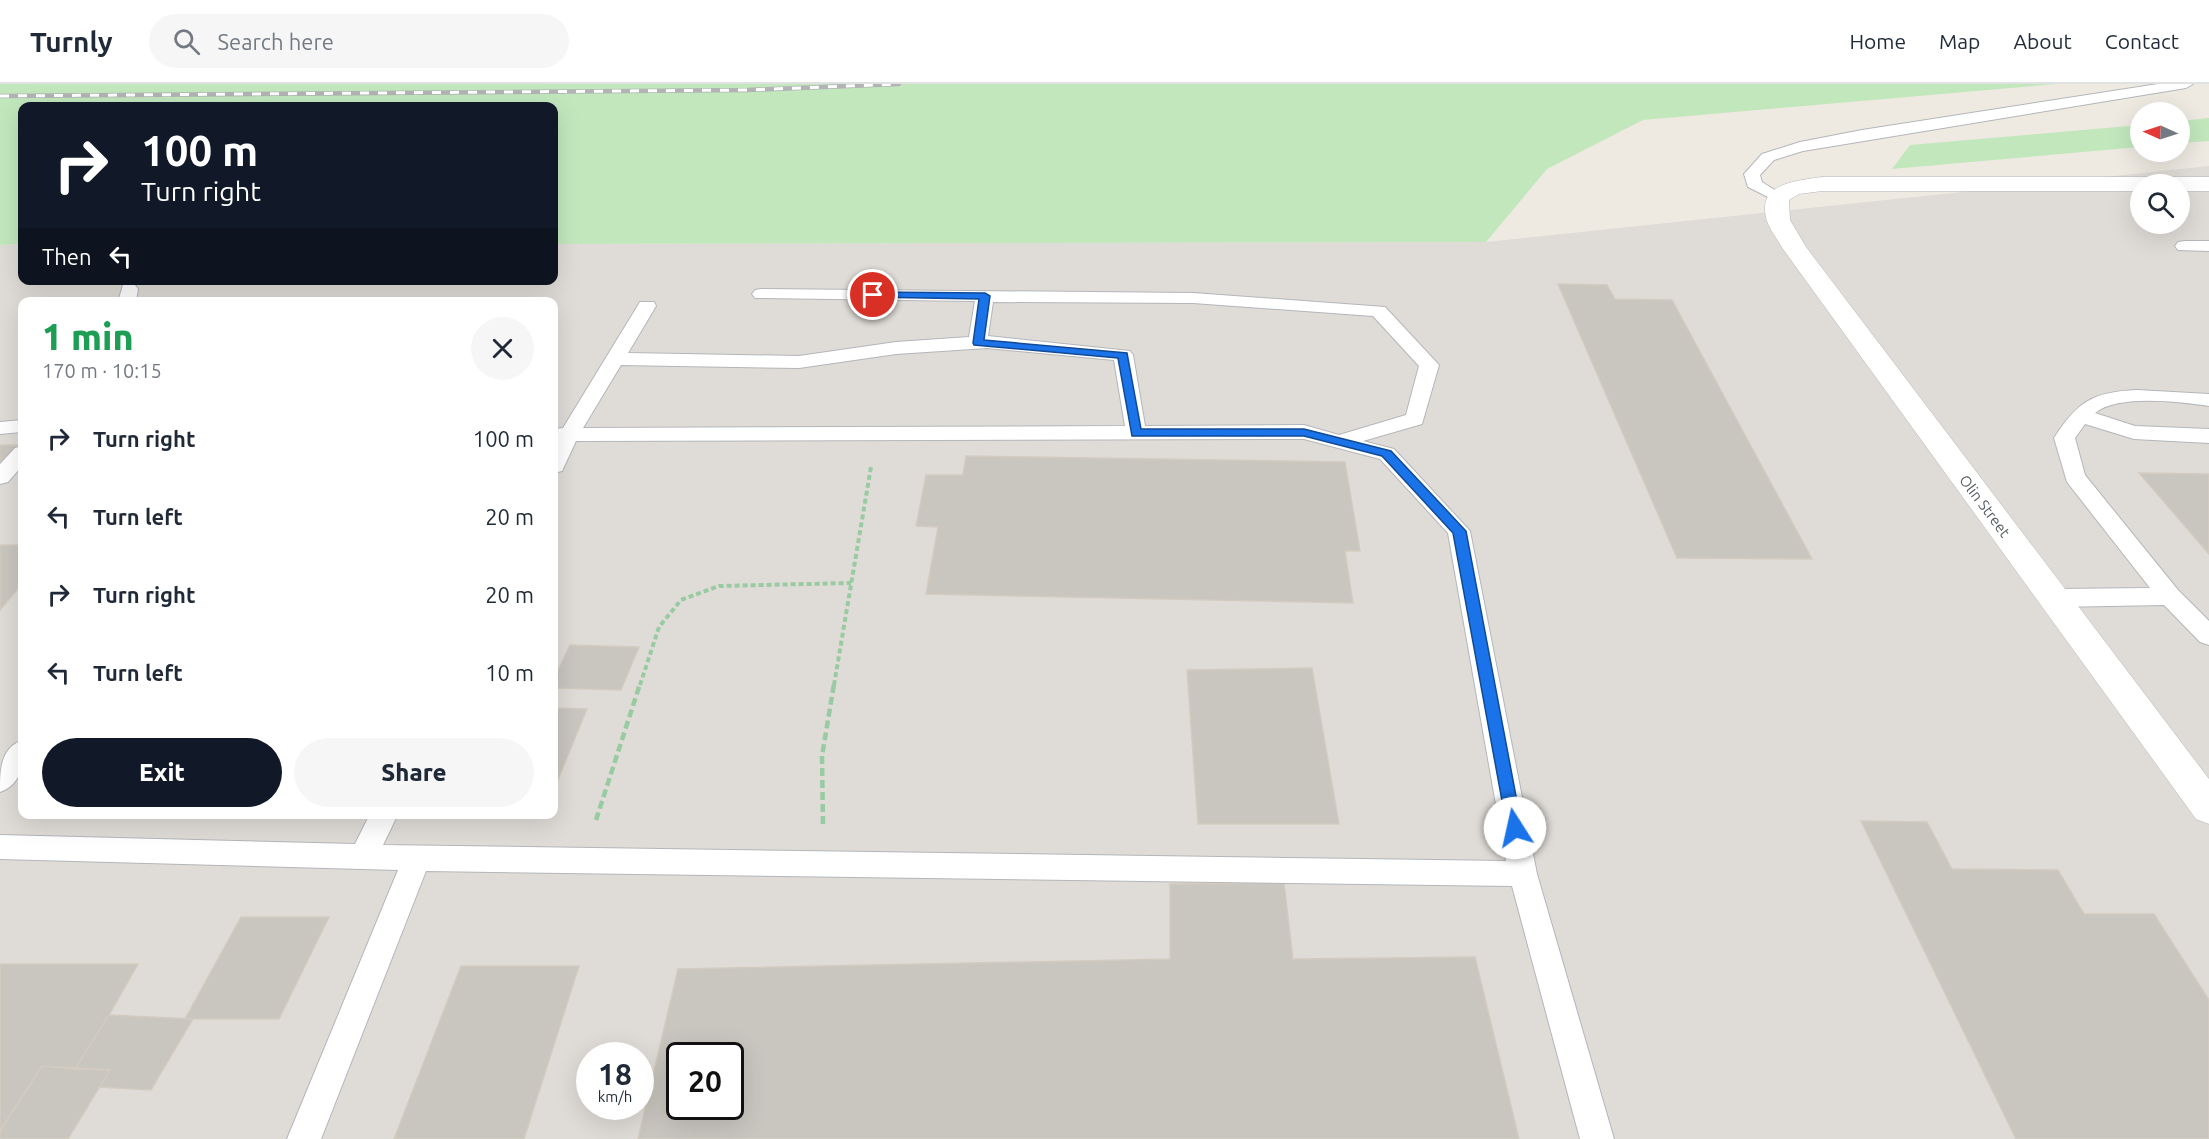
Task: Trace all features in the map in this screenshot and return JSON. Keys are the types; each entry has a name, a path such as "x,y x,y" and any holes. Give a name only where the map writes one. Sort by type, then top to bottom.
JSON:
{"street":[{"path":"1778,197 1793,188 1822,184 2209,184"},
{"name":"Olin Street","path":"1778,197 1778,220 1795,249 2209,808"}],"lane":[{"path":"1778,197 1754,184 1752,174 1768,157 1800,147 1862,135 2186,84"},
{"path":"2184,246 2209,246"},
{"path":"761,294 1193,298 1377,311 1429,365 1415,419 1338,441"},
{"path":"978,343 985,296"},
{"path":"561,435 615,359 647,306"},
{"path":"615,359 799,362 896,348 978,343 1123,355 1136,433"},
{"path":"2209,400 2134,397 2099,401 2081,416 2064,438 2074,477 2170,596 2209,636"},
{"path":"2081,416 2134,432 2209,436"},
{"path":"0,428 18,426"},
{"path":"561,435 1304,432 1387,454 1459,531 1523,874 1597,1139"},
{"path":"0,477 18,457"},
{"path":"2054,598 2170,596"},
{"path":"0,781 18,756"},
{"path":"363,856 382,819"},
{"path":"4,853 363,856 1523,874"},
{"path":"304,1139 417,858"}],"path":[{"path":"824,864 822,756 877,434"},
{"path":"583,860 659,627 681,600 720,586 851,583"}],"shaded area":[{"path":"2209,166 2209,1139 0,1139 0,245 18,244 18,285 558,285 558,244 1486,242 2130,174 2130,234 2190,234 2190,174 2133,174"}],"green space":[{"path":"0,84 2056,84 1643,120 1547,169 1486,242 558,244 558,102 18,102 18,244 0,245"},
{"path":"2209,118 2209,141 2190,142 2190,120"},
{"path":"2130,126 2130,148 1892,169 1910,145"}],"building":[{"path":"1558,284 1607,285 1615,299 1672,300 1812,559 1677,558"},
{"path":"0,445 17,445 0,463"},
{"path":"966,456 1345,462 1360,551 1345,551 1353,603 926,594 938,527 916,526 926,475 963,475"},
{"path":"2139,473 2209,474 2209,554"},
{"path":"0,545 18,545 18,589 0,610"},
{"path":"570,645 639,647 621,690 558,688 558,670"},
{"path":"1312,668 1339,824 1198,824 1187,670"},
{"path":"558,708 587,709 558,780"},
{"path":"1861,821 1927,822 1952,869 2058,870 2084,914 2154,914 2209,1000 2209,1139 2016,1139"},
{"path":"1284,883 1293,959 1475,957 1519,1139 638,1139 642,1120 654,1120 654,1071 678,969 1170,959 1170,884"},
{"path":"241,917 329,917 279,1019 185,1019"},
{"path":"0,964 138,964 75,1069 42,1066 0,1131"},
{"path":"461,966 579,966 524,1139 394,1139"},
{"path":"109,1015 193,1019 151,1090 100,1087 110,1070 75,1069"},
{"path":"42,1066 110,1070 68,1139 0,1139 0,1131"}],"railway":[{"path":"0,96 748,90 899,84"}],"route":[{"path":"873,295 985,296 978,343 1123,355 1136,433 1304,432 1387,454 1459,531 1515,828"}]}
